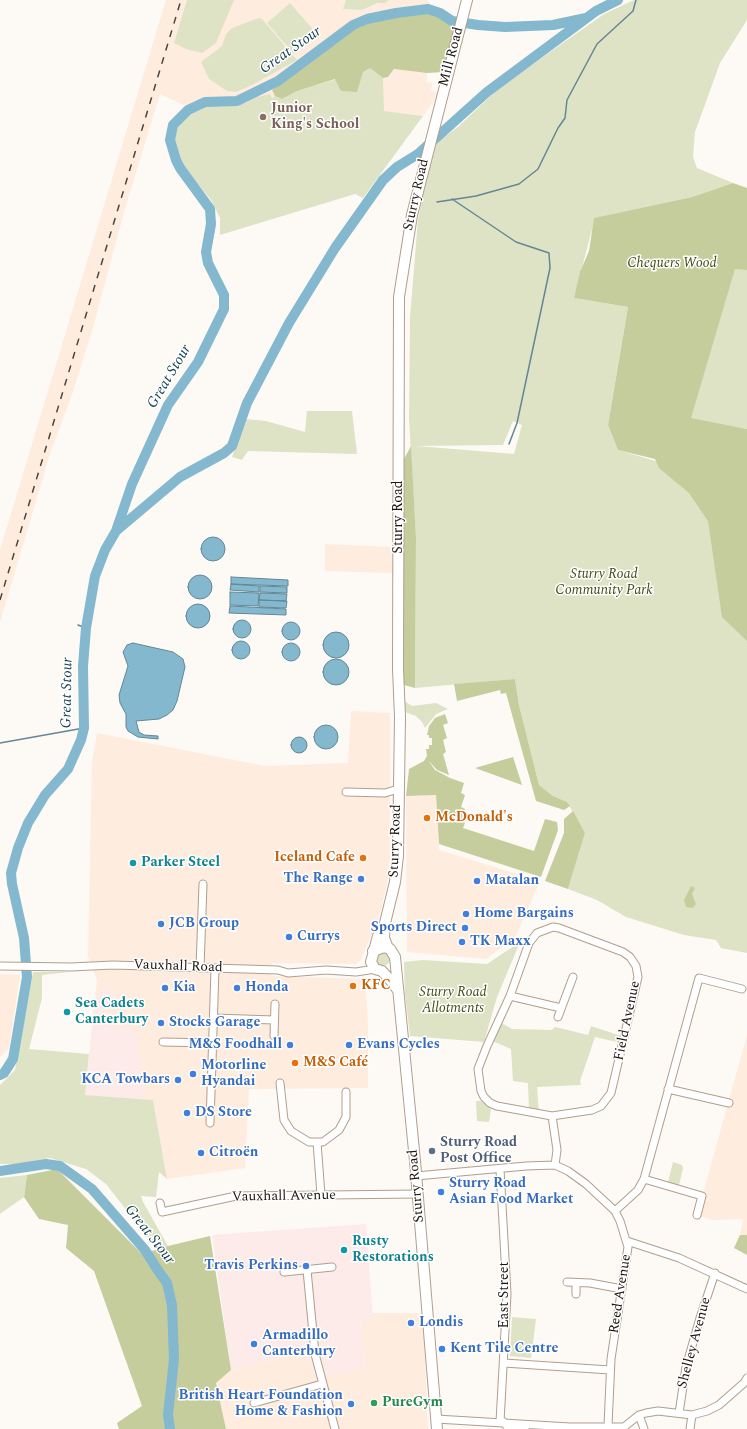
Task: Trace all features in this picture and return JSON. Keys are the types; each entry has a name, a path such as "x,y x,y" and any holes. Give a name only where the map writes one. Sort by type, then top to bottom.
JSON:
{"highway":[{"name":"Mill Road","path":"437,114 466,2"},
{"name":"Sturry Road","path":"436,1424 404,1035 394,954 388,948 384,938 385,923 395,882 398,856 399,297 407,243 420,177 437,114"},
{"name":"Sturry Road","path":"385,923 378,936 373,951 376,967 391,981 398,991"},
{"path":"373,951 380,947 388,948"},
{"path":"376,967 390,969 394,962"}],"street":[{"path":"346,792 385,793 398,789"},
{"path":"385,793 398,802"},
{"path":"200,968 203,884"},
{"name":"Field Avenue","path":"553,927 623,952 630,957 636,966 638,977 611,1093 601,1106 592,1110 552,1116 497,1106 484,1097 481,1091 478,1069 486,1046 510,996 529,943 537,933 553,927"},
{"name":"Vauxhall Road","path":"0,966 37,967 113,965 278,970 288,972 326,970 356,972 376,967"},
{"path":"210,1123 215,969"},
{"path":"558,1017 573,978"},
{"path":"615,1211 638,1190 644,1179 699,978 742,989"},
{"path":"510,996 561,1008"},
{"path":"274,1036 275,1004"},
{"path":"214,1018 274,1020"},
{"path":"163,1042 213,1043"},
{"path":"280,1083 284,1120 291,1131 300,1138 316,1142 323,1142 330,1138 344,1123 347,1107 346,1092"},
{"path":"668,1089 729,1103"},
{"path":"416,1176 555,1165 557,1150 552,1116"},
{"path":"316,1142 321,1195"},
{"name":"Reed Avenue","path":"555,1165 568,1171 586,1184 615,1211 627,1241 622,1289 610,1370 608,1426"},
{"name":"East Street","path":"500,1169 506,1294 502,1422"},
{"path":"644,1179 702,1196 697,1215"},
{"name":"Vauxhall Avenue","path":"160,1203 162,1212 236,1196 418,1194"},
{"path":"627,1241 679,1258 715,1273 747,1289"},
{"path":"284,1272 332,1267"},
{"path":"308,1270 313,1341 322,1384 335,1429"},
{"name":"Shelley Avenue","path":"679,1413 686,1367 715,1273"},
{"path":"567,1282 590,1283 622,1289"},
{"path":"576,1283 576,1294"},
{"path":"504,1363 610,1370"},
{"path":"436,1424 502,1422 569,1428 608,1426 624,1427 639,1415 658,1411 692,1415 700,1414 719,1405 744,1383 747,1378"},
{"path":"254,1403 322,1384"},
{"path":"639,1415 644,1429"},
{"path":"690,1429 692,1415"},
{"path":"502,1422 508,1428 525,1429"}],"shaded area":[{"name":"Junior King's School","path":"166,0 428,0 431,5 368,16 353,22 272,90 319,84 220,235 220,218 211,200 183,166 173,140 177,124 192,109 160,94 124,212 94,324 73,392 51,451 0,622 0,550"},
{"path":"394,69 427,73 427,82 433,83 431,90 439,94 423,116 383,111 383,78 388,77"},
{"path":"325,544 391,547 393,573 325,571"},
{"path":"351,711 390,713 390,858 388,879 379,917 361,960 356,964 272,963 271,976 365,979 368,1022 368,1088 249,1089 245,1168 167,1179 153,1100 85,1095 97,980 88,957 92,762 97,733 265,766 348,763"},
{"path":"436,795 439,850 540,881 515,938 486,959 407,952 406,796"},
{"path":"0,974 20,975 9,1049 0,1057"},
{"path":"102,985 111,988 104,1013 107,1021 113,1025 126,1027 136,1033 143,1099 86,1095 92,1025"},
{"path":"747,1035 747,1236 740,1235 743,1219 712,1220 697,1215"},
{"path":"366,1224 373,1318 360,1320 365,1368 314,1378 307,1351 231,1370 212,1235"},
{"path":"373,1313 423,1313 428,1429 226,1429 216,1383 231,1370 307,1351 365,1368 360,1320 373,1318"}],"green space":[{"path":"187,0 234,0 216,43 202,53 186,49 174,43"},
{"path":"346,0 389,0 385,3 377,3 362,10 343,9"},
{"name":"Sturry Road Community Park","path":"634,0 747,0 747,20 720,63 695,132 693,157 697,168 733,183 692,197 595,218 574,298 628,307 608,425 618,450 676,467 747,578 747,953 721,948 716,940 684,935 626,917 597,900 568,889 585,833 567,802 553,796 539,785 519,705 515,679 415,688 416,538 409,419 410,318 418,219 433,145 458,127 499,88 604,14","holes":["513,421 522,425 514,454 417,446 503,445"]},
{"path":"290,3 317,34 294,54 267,23"},
{"path":"429,13 441,16 448,23 456,25 444,72 427,73 394,69 388,77 383,78 370,68 363,72 357,92 341,91 335,79 297,91 282,99 275,96 272,90 352,28 367,22 397,16"},
{"path":"259,18 262,19 297,60 252,85 236,92 227,91 209,79 201,62 222,46 226,34 232,28"},
{"path":"371,67 383,78 384,111 423,116 363,198 355,194 220,235 220,218 211,200 183,166 176,151 173,134 177,124 193,109 216,105 238,106 257,97 270,94 272,98 275,96 282,99 297,91 363,71"},
{"name":"Chequers Wood","path":"733,183 747,188 747,270 735,269 691,418 747,429 747,641 722,617 708,521 689,493 659,468 655,459 618,450 608,425 628,307 574,298 580,272 589,251 594,218 692,197"},
{"path":"735,268 747,270 747,429 690,419"},
{"path":"307,411 352,411 357,454 248,451 242,460 232,457 246,419 266,421 305,432"},
{"path":"411,446 416,538 415,688 404,685 404,459"},
{"path":"515,679 519,705 539,785 553,796 567,802 570,806 564,810 536,801 506,693 501,694 500,690 457,701 454,684"},
{"path":"403,700 412,706 436,703 448,709 436,714 425,728 416,716 405,712"},
{"path":"445,714 448,723 443,725 447,738 443,740 446,752 443,754 449,775 437,770 428,760 435,770 464,783 461,793 465,795 461,807 465,809 461,822 465,823 463,828 534,851 545,819 557,822 558,830 541,877 439,844 436,795 406,796 409,769 424,761 427,756 426,749 429,749 429,745 432,745 432,738 429,738 429,735 427,735 429,726 435,718"},
{"path":"513,757 522,785 475,768"},
{"path":"573,811 585,833 568,889 545,881 564,833 564,819"},
{"path":"691,886 695,888 692,894 696,904 693,908 686,907 684,900"},
{"name":"Sturry Road Allotments","path":"520,942 497,997 484,1042 410,1036 405,994 404,962 423,960 487,964"},
{"path":"383,952 388,954 390,959 388,964 383,966 378,964 376,959 378,954"},
{"path":"33,972 69,972 42,975 42,998 29,1049 89,1054 85,1095 153,1100 167,1179 159,1172 156,1197 141,1196 168,1246 157,1249 106,1184 86,1169 50,1158 18,1164 0,1164 0,1085 15,1070"},
{"path":"498,1021 512,1029 552,1030 555,1027 588,1035 591,1026 624,1037 622,1043 595,1037 580,1081 581,1085 537,1087 539,1114 529,1112 528,1083 513,1081 511,1049 490,1040"},
{"path":"476,1101 481,1101 491,1109 489,1122 477,1121"},
{"path":"673,1162 682,1165 683,1168 679,1185 668,1182"},
{"path":"57,1169 142,1254 210,1236 231,1370 216,1383 226,1429 119,1429 117,1423 142,1406 94,1271 66,1248 68,1225 39,1219 24,1197 27,1175"},
{"path":"27,1175 24,1197 0,1214 0,1178"},
{"path":"740,1235 747,1235 747,1255 734,1248"},
{"path":"512,1317 536,1319 531,1358 510,1356"}],"water":[{"path":"213,537 221,541 225,549 221,557 213,561 205,557 201,549 205,541"},
{"path":"200,575 208,579 212,587 208,595 200,599 192,595 188,587 192,579"},
{"path":"231,577 288,580 288,586 231,584"},
{"path":"231,584 259,586 259,592 230,590"},
{"path":"260,586 287,587 287,593 260,592"},
{"path":"230,592 259,593 258,606 230,605"},
{"path":"260,593 287,594 286,601 259,600"},
{"path":"259,600 287,601 286,608 259,607"},
{"path":"198,604 206,608 210,616 206,624 198,628 190,624 186,616 190,608"},
{"path":"230,606 286,609 286,615 229,613"},
{"path":"242,620 248,623 251,629 248,635 242,638 236,635 233,629 236,623"},
{"path":"291,622 297,625 300,631 297,637 291,640 285,637 282,631 285,625"},
{"path":"336,632 345,636 349,645 345,654 336,658 327,654 323,645 327,636"},
{"path":"241,641 247,644 250,650 247,656 241,659 235,656 232,650 235,644"},
{"path":"133,643 173,652 183,659 185,667 177,701 173,710 159,719 136,721 139,732 144,735 158,736 158,739 138,737 128,731 126,727 126,714 120,703 119,695 128,666 123,652 127,645"},
{"path":"291,643 297,646 300,652 297,658 291,661 285,658 282,652 285,646"},
{"path":"336,659 345,663 349,672 345,681 336,685 327,681 323,672 327,663"},
{"path":"326,725 335,728 338,737 335,746 326,749 317,746 314,737 317,728"},
{"path":"299,737 305,739 307,745 305,751 299,753 293,751 291,745 293,739"}],"waterway":[{"name":"Great Stour","path":"116,531 180,477 224,453 232,446 247,403 289,323 335,248 383,180 397,167 418,154 487,92 596,11 618,0"},
{"path":"437,202 476,196 519,184 538,169 558,128 565,118 567,100 597,44 633,11 636,0"},
{"name":"Great Stour","path":"0,1075 4,1073 13,1059 27,977 24,938 11,873 18,848 28,823 45,795 68,769 81,740 84,728 83,666 86,628 95,576 105,550 116,531 132,484 168,405 198,362 224,309 224,295 208,263 206,252 211,224 210,209 180,168 176,160 170,140 173,125 188,110 205,102 237,101 278,81 353,25 367,19 396,13 428,9 440,13 452,21 505,27 553,25 586,18"},
{"path":"452,199 516,242 549,253 550,268 517,423 509,444"},
{"path":"78,625 86,628"},
{"path":"0,743 84,728"},
{"name":"Great Stour","path":"0,1171 46,1164 60,1166 92,1189 145,1250 167,1283 172,1305 174,1359 168,1415 170,1429"}],"railway":[{"path":"0,600 181,0"}],"place":[{"name":"Junior King's School","path":"263,117"},
{"name":"McDonald's","path":"427,818"},
{"name":"Iceland Cafe","path":"363,858"},
{"name":"Parker Steel","path":"133,863"},
{"name":"The Range","path":"361,879"},
{"name":"Matalan","path":"477,881"},
{"name":"Home Bargains","path":"466,914"},
{"name":"JCB Group","path":"161,924"},
{"name":"Sports Direct","path":"465,928"},
{"name":"Currys","path":"289,937"},
{"name":"TK Maxx","path":"462,942"},
{"name":"KFC","path":"353,986"},
{"name":"Kia","path":"165,988"},
{"name":"Honda","path":"237,988"},
{"name":"Sea Cadets Canterbury","path":"67,1012"},
{"name":"Stocks Garage","path":"161,1023"},
{"name":"M&S Foodhall","path":"290,1045"},
{"name":"Evans Cycles","path":"349,1045"},
{"name":"M&S Café","path":"295,1063"},
{"name":"Motorline Hyandai","path":"193,1074"},
{"name":"KCA Towbars","path":"178,1080"},
{"name":"DS Store","path":"187,1113"},
{"name":"Sturry Road Post Office","path":"432,1151"},
{"name":"Citroën","path":"201,1153"},
{"name":"Sturry Road Asian Food Market","path":"441,1192"},
{"name":"Rusty Restorations","path":"344,1250"},
{"name":"Travis Perkins","path":"306,1266"},
{"name":"Londis","path":"411,1323"},
{"name":"Armadillo Canterbury","path":"254,1344"},
{"name":"Kent Tile Centre","path":"442,1349"},
{"name":"PureGym","path":"374,1403"},
{"name":"British Heart Foundation Home & Fashion","path":"351,1404"}]}
